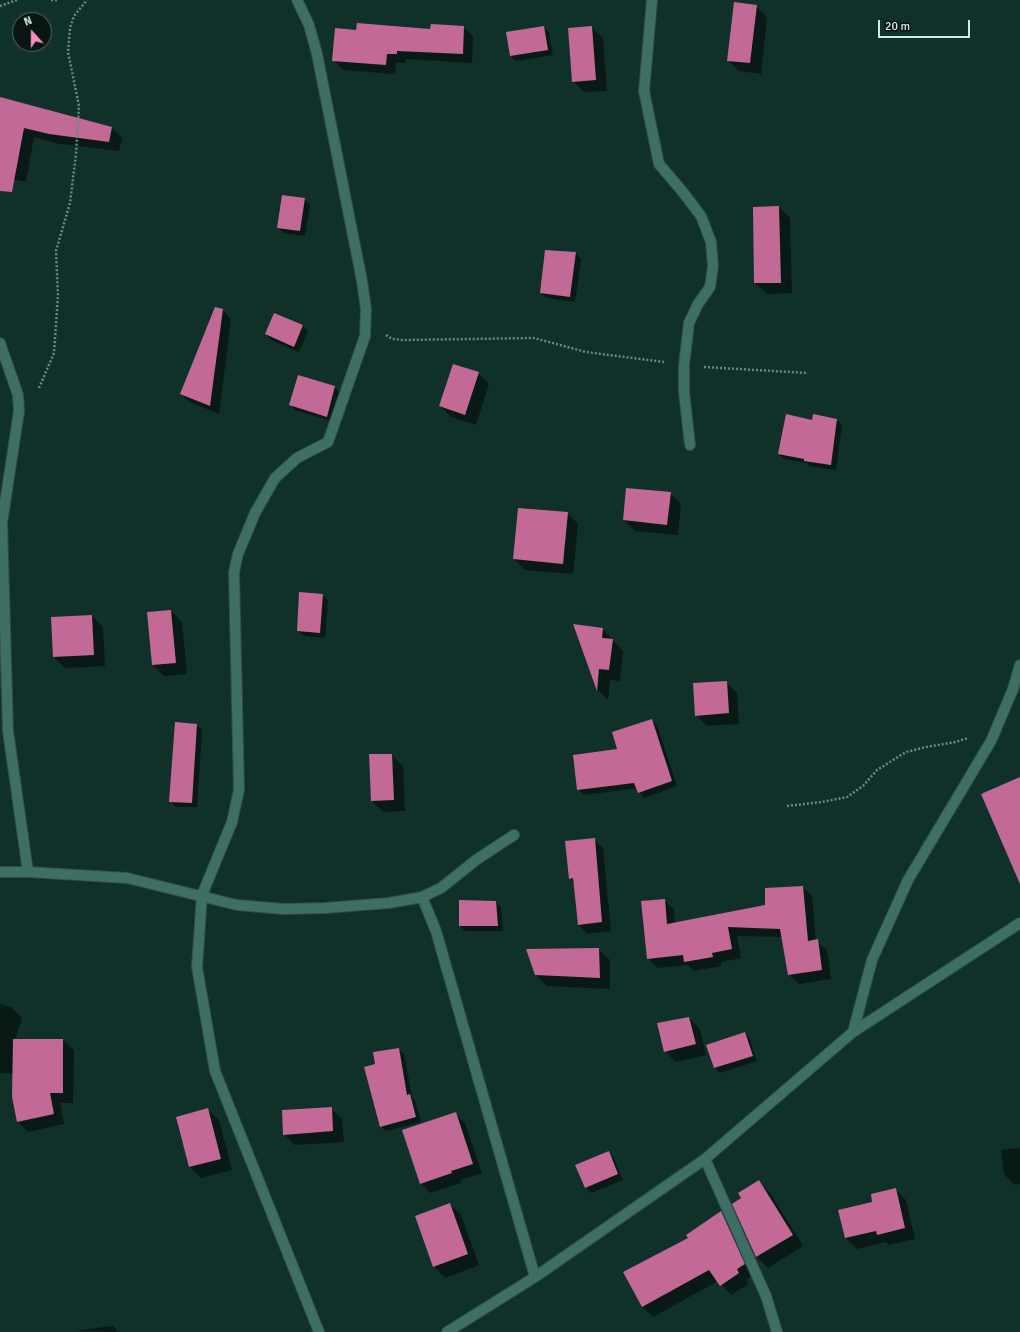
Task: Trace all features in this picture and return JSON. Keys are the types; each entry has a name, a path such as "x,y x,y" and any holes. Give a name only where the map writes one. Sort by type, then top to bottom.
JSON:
{"street":[{"path":"297,0 309,25 317,54 362,281 366,317 365,336 328,442 297,458 275,478 255,513 238,554 234,572 239,790 232,822 202,896 197,967 215,1071 319,1332"},
{"path":"652,0 644,91 659,164 682,190 701,216 711,242 713,266 710,287 698,304 689,324 684,365 684,392 690,445"},
{"path":"0,343 18,395 19,411 1,523 8,732 28,872"},
{"path":"853,1032 872,960 908,880 991,741 1013,689 1020,665"},
{"path":"0,872 28,872 127,878 237,905 284,910 389,903 422,898 441,888 476,860 514,835"},
{"path":"422,898 436,931 534,1277"},
{"path":"447,1332 534,1277 705,1159 853,1032 1020,923"},
{"path":"705,1159 766,1296 777,1332"}],"path":[{"path":"0,6 17,0"},
{"path":"51,0 59,0"},
{"path":"19,411 41,386 54,353 58,296 56,252 70,203 76,154 79,106 68,52 70,28 74,16 87,0"},
{"path":"366,317 379,331 392,339 534,338 586,352 684,365 808,374"},
{"path":"787,806 822,802 847,797 863,786 877,770 906,752 956,742 996,728"}],"building":[{"path":"734,2 757,5 750,63 727,61"},
{"path":"357,23 430,29 431,24 464,26 463,54 397,51 397,54 387,54 386,65 332,61 335,28 356,30"},
{"path":"544,26 548,50 510,56 506,32"},
{"path":"592,26 596,80 572,82 568,28"},
{"path":"0,97 112,127 109,142 49,134 24,128 12,192 0,191"},
{"path":"282,195 305,198 300,231 277,228"},
{"path":"779,206 781,283 754,283 753,207"},
{"path":"545,250 576,252 570,297 540,293"},
{"path":"215,307 223,309 210,406 180,394"},
{"path":"274,313 303,325 294,347 265,334"},
{"path":"453,364 479,372 465,415 439,406"},
{"path":"298,375 335,386 327,417 289,405"},
{"path":"786,414 812,420 813,414 837,419 831,465 804,461 804,459 778,454"},
{"path":"626,488 671,492 667,525 623,520"},
{"path":"518,508 568,512 563,564 513,559"},
{"path":"299,592 323,594 320,633 297,631"},
{"path":"171,610 176,663 152,665 147,612"},
{"path":"92,615 94,655 53,657 51,617"},
{"path":"573,624 603,628 602,638 613,639 609,670 599,669 597,691"},
{"path":"727,681 729,713 695,716 693,683"},
{"path":"652,719 672,781 638,793 634,783 577,790 573,755 617,749 612,732"},
{"path":"175,722 197,724 192,803 169,802"},
{"path":"369,754 392,754 394,800 371,801"},
{"path":"1020,777 1020,884 981,794"},
{"path":"595,838 602,922 578,925 573,878 569,879 565,841"},
{"path":"803,886 808,941 818,939 822,970 788,975 780,929 728,927 732,949 712,953 713,957 684,962 683,955 647,959 641,901 665,899 667,924 765,905 765,888"},
{"path":"459,900 496,901 498,926 459,926"},
{"path":"599,948 600,978 535,975 526,949"},
{"path":"689,1017 696,1044 664,1052 657,1023"},
{"path":"745,1032 753,1056 714,1068 706,1045"},
{"path":"13,1039 63,1039 63,1093 50,1093 54,1114 17,1122 12,1097"},
{"path":"399,1048 407,1095 410,1094 416,1117 380,1127 364,1067 375,1064 373,1052"},
{"path":"332,1107 333,1131 283,1135 282,1110"},
{"path":"208,1108 221,1159 189,1167 176,1117"},
{"path":"456,1112 473,1164 451,1171 452,1173 420,1184 402,1130"},
{"path":"609,1151 618,1174 585,1188 575,1165"},
{"path":"759,1180 793,1235 756,1257 732,1204 741,1198 738,1193"},
{"path":"896,1188 905,1228 877,1235 876,1231 845,1238 838,1210 872,1202 871,1194"},
{"path":"450,1203 468,1254 433,1267 415,1216"},
{"path":"721,1211 745,1264 737,1269 739,1273 720,1286 709,1270 642,1307 623,1272 688,1238 686,1235"}]}
